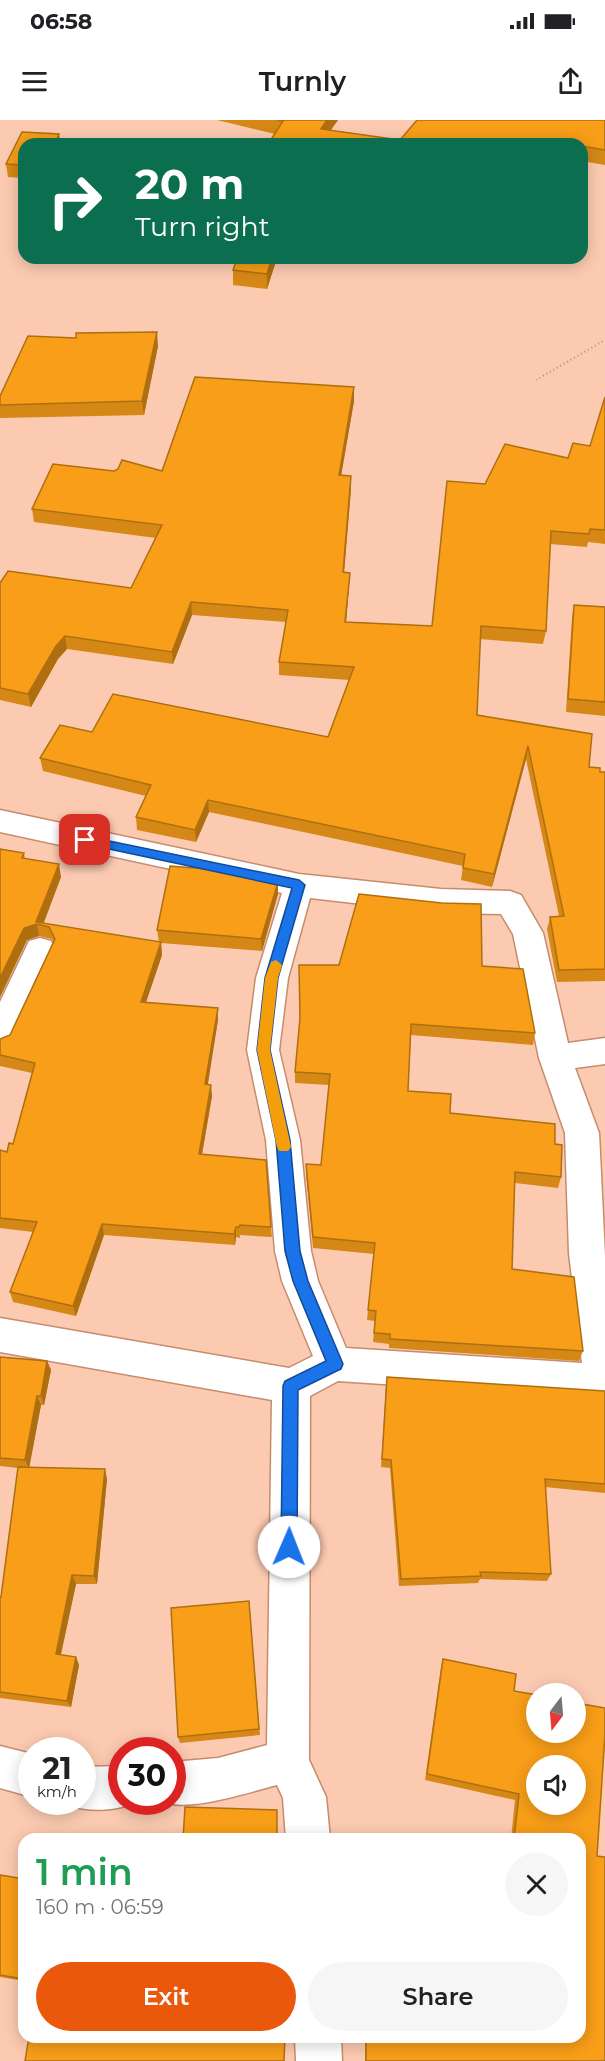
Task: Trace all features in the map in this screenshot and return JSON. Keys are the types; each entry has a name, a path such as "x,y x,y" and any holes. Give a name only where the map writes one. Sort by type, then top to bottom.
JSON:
{"street":[{"path":"0,821 299,885 441,901 510,903 528,933 555,1058 582,1133 587,1253 604,1381 335,1364 291,1386 0,1335"},
{"path":"299,885 272,978 263,1050 283,1140 293,1251 300,1281 335,1364"},
{"path":"0,1037 40,950"},
{"path":"555,1058 605,1051"},
{"path":"291,1386 288,1761 304,1797 307,1833"},
{"path":"186,1782 218,1779 288,1761"},
{"path":"0,1767 18,1772"},
{"path":"318,2043 319,2061"}],"path":[{"path":"536,380 605,340"}],"building":[{"path":"277,120 327,120 321,129 386,138 272,138 283,121"},
{"path":"417,120 605,120 605,150 588,147 588,138 402,138"},
{"path":"22,132 59,134 57,138 19,138"},
{"path":"18,140 18,165 6,164"},
{"path":"235,264 270,264 267,274 233,270"},
{"path":"157,332 142,401 0,405 0,396 28,336 76,338 76,333"},
{"path":"195,377 354,387 339,475 351,476 343,572 350,573 345,622 432,626 447,481 485,484 505,444 568,458 573,443 590,446 605,397 605,530 590,529 589,534 551,531 546,631 481,626 477,715 592,734 589,767 600,768 600,772 605,772 605,969 559,970 550,917 564,916 528,746 494,874 463,868 465,854 208,800 195,830 136,817 151,785 40,758 60,725 92,732 113,694 328,737 354,667 279,662 288,610 191,602 172,652 65,636 56,646 28,694 0,688 0,583 8,571 131,588 162,525 32,509 53,464 114,471 118,469 122,460 162,471"},
{"path":"574,605 605,607 605,702 568,699"},
{"path":"0,849 24,853 22,858 59,864 36,922 161,942 141,1002 218,1008 205,1084 211,1085 199,1154 266,1160 271,1227 240,1225 236,1227 234,1234 102,1224 73,1306 10,1292 37,1222 0,1218 0,1150 7,1152 9,1143 13,1144 35,1063 0,1055 0,1039 10,1035 55,939 49,927 37,924 24,928 0,978"},
{"path":"170,866 219,870 278,882 261,939 157,930"},
{"path":"359,894 442,903 481,904 482,966 523,969 535,1033 411,1024 408,1091 451,1094 450,1113 555,1124 555,1144 562,1145 561,1177 515,1172 512,1269 574,1277 583,1351 390,1339 390,1334 374,1333 376,1311 368,1310 375,1243 313,1237 306,1164 321,1165 330,1074 295,1072 300,1018 299,965 339,965"},
{"path":"0,1357 47,1361 41,1396 37,1396 25,1460 0,1458"},
{"path":"387,1377 605,1391 605,1484 545,1479 551,1574 480,1572 481,1576 401,1579 391,1460 382,1459"},
{"path":"18,1467 105,1469 94,1576 72,1575 56,1654 76,1657 67,1701 0,1692 0,1597"},
{"path":"249,1601 259,1729 178,1737 171,1608"},
{"path":"443,1659 516,1674 514,1691 526,1693 526,1743 586,1743 586,1705 605,1708 597,1856 605,1857 605,2061 366,2061 366,2043 586,2043 586,1833 515,1833 519,1794 427,1774"},
{"path":"186,1807 277,1810 277,1833 183,1833"},
{"path":"0,1875 18,1878 18,1978 0,1975"},
{"path":"28,2043 285,2043 284,2061 25,2061"}],"slow traffic":[{"path":"276,965 272,978 263,1050 284,1147"}],"route":[{"path":"85,840 299,885 272,978 263,1050 283,1140 293,1251 300,1281 335,1364 291,1386 289,1547"}]}
